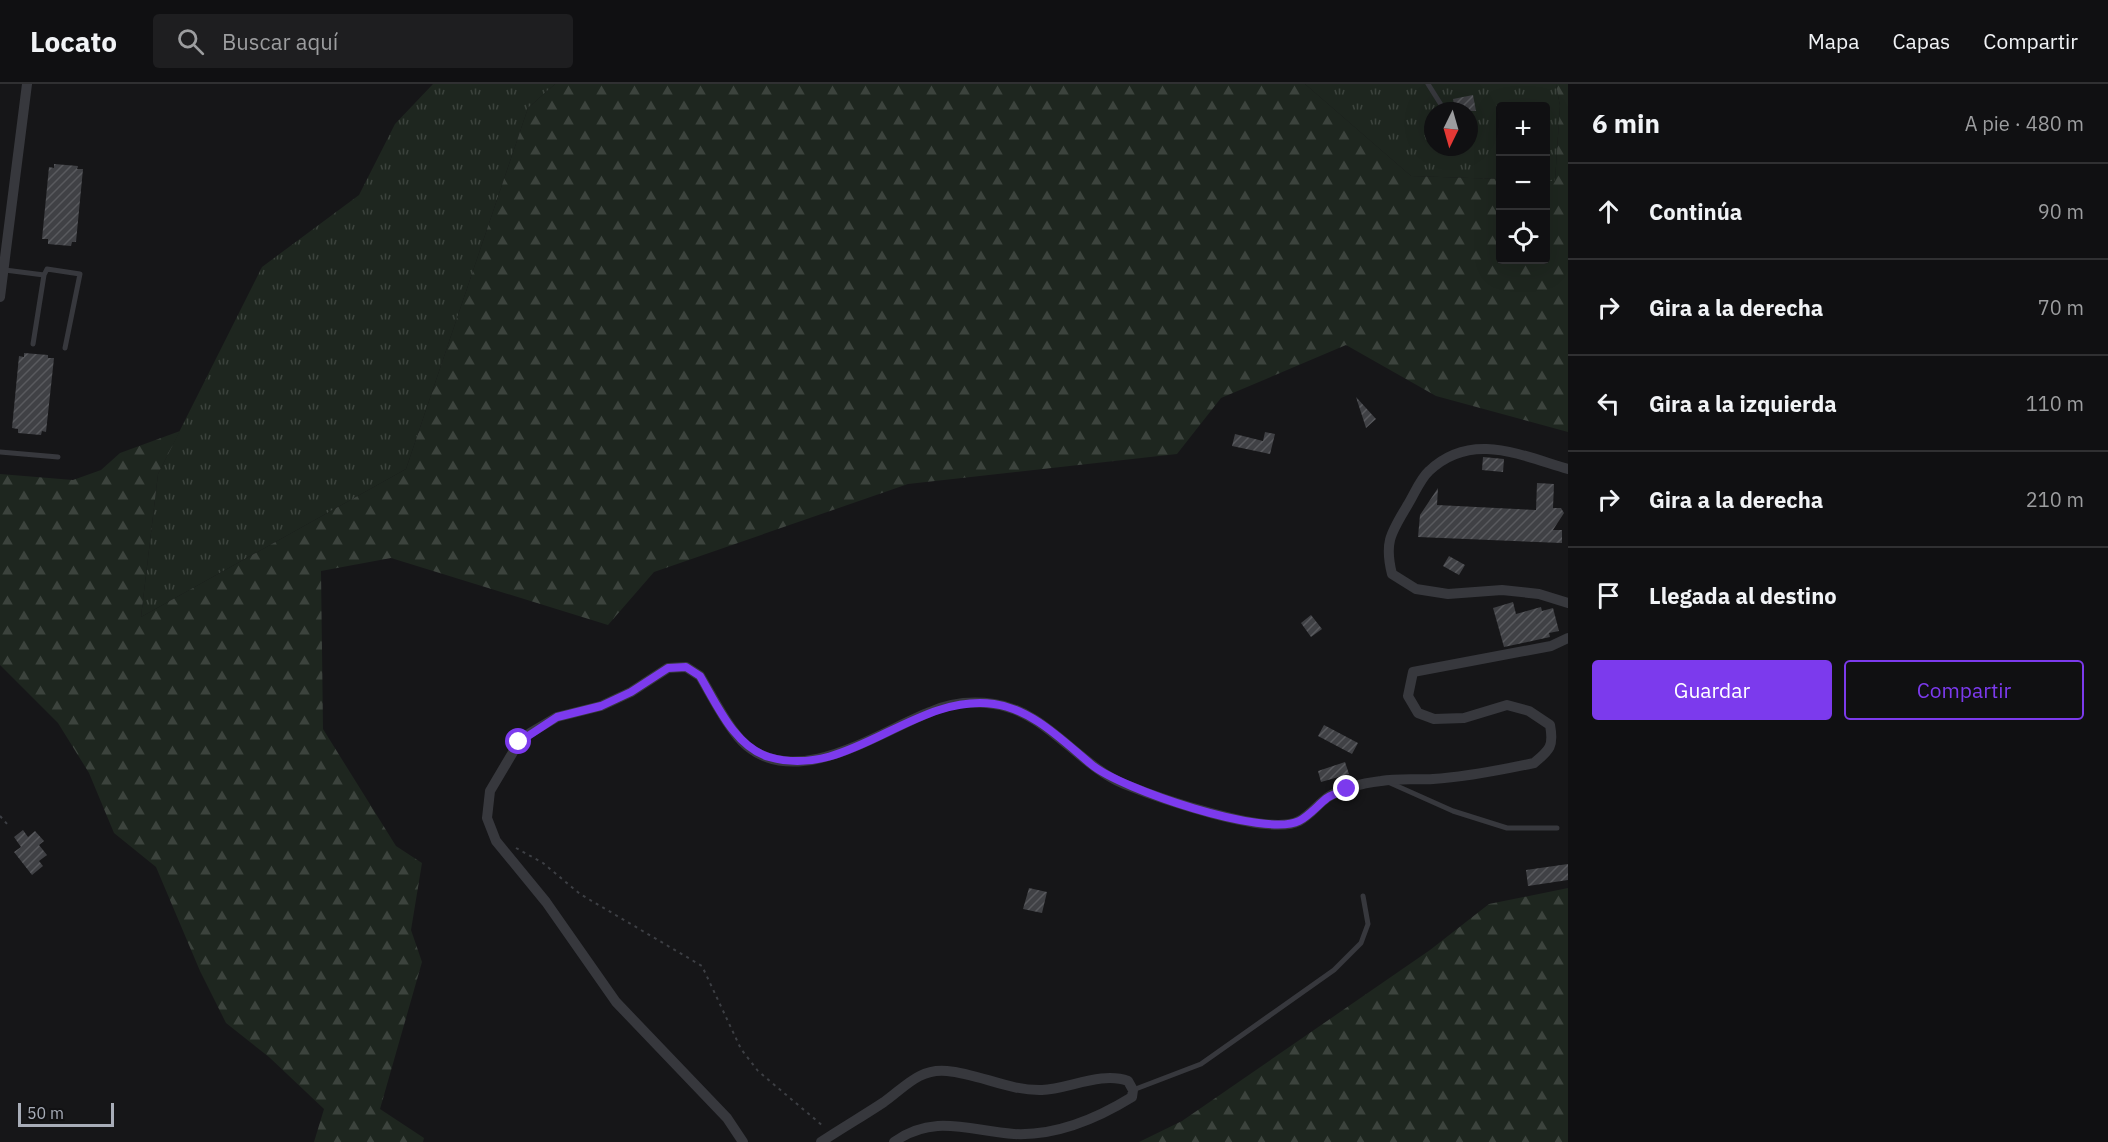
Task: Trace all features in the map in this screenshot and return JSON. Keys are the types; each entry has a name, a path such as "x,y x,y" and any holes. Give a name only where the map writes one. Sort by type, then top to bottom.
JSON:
{"street":[{"path":"0,297 12,220 27,84"},
{"path":"1568,469 1487,447 1458,451 1429,471 1389,536 1388,555 1392,574 1416,589 1448,594 1502,590 1539,594 1568,603"},
{"path":"743,1142 727,1118 616,1002 546,903 503,849 489,826 487,800 519,742 557,717 601,706 631,692 663,670 674,666 686,667 696,672 741,740 754,751 771,758 803,760 826,757 931,711 955,704 981,703 1020,710 1102,773 1125,784 1197,809 1274,825 1299,821 1329,797 1347,789 1382,780 1435,779 1534,763 1547,752 1553,740 1550,725 1529,711 1507,705 1464,718 1434,719 1418,713 1408,696 1413,672 1551,646 1568,638"},
{"path":"822,1142 885,1101 910,1080 929,1071 946,1070 1017,1089 1063,1089 1111,1078 1124,1079 1133,1090 1132,1098 1116,1107 1058,1129 1014,1134 939,1124 915,1130 894,1142"}],"lane":[{"path":"1428,84 1439,102"},
{"path":"0,232 12,220"},
{"path":"33,344 47,268 80,274 65,348"},
{"path":"5,270 44,275"},
{"path":"0,452 58,457"},
{"path":"1382,780 1453,811 1507,828 1557,828"},
{"path":"1133,1090 1201,1064 1334,970 1361,943 1368,924 1363,896"}],"path":[{"path":"0,816 8,825"},
{"path":"503,849 514,847 525,851 580,894 702,966 741,1048 758,1071 791,1097 831,1135"}],"green space":[{"path":"433,84 555,84 528,108 406,469 141,617 158,474 262,267 359,195 395,124"},
{"path":"555,84 1305,84 1411,176 1496,179 1496,264 1550,264 1550,181 1555,181 1560,106 1556,84 1568,84 1568,432 1436,396 1346,345 1221,398 1177,454 908,484 654,572 608,625 391,558 321,571 323,729 396,846 422,863 411,930 422,962 380,1109 424,1138 423,1142 314,1142 324,1109 269,1057 226,1023 200,971 156,867 114,833 89,773 58,723 0,665 0,474 73,480 101,470 120,453 180,431 158,474 141,617 406,469 528,108"},
{"path":"1305,84 1556,84 1560,106 1555,181 1550,181 1550,102 1496,102 1496,179 1411,176"},
{"path":"1568,888 1568,1142 1139,1142 1182,1121 1430,950 1489,904"}],"building":[{"path":"1473,95 1474,102 1454,102 1453,99"},
{"path":"54,164 78,166 77,169 83,169 76,242 72,242 71,246 48,244 48,239 42,239 49,167 54,168"},
{"path":"24,353 48,355 48,358 54,358 46,432 42,431 41,435 18,433 18,429 12,428 19,356 24,357"},
{"path":"1356,397 1376,419 1366,428"},
{"path":"1265,432 1275,434 1270,454 1232,446 1235,434 1263,441"},
{"path":"1483,457 1504,459 1503,472 1482,470"},
{"path":"1537,483 1554,484 1553,508 1561,508 1564,513 1553,530 1562,530 1562,543 1418,537 1420,515 1438,488 1437,505 1536,510"},
{"path":"1449,556 1465,565 1459,575 1443,566"},
{"path":"1513,602 1516,614 1541,607 1542,611 1553,608 1559,631 1549,633 1550,637 1504,647 1493,608"},
{"path":"1311,615 1322,629 1311,637 1301,623"},
{"path":"1324,725 1358,743 1352,754 1318,736"},
{"path":"1345,762 1349,774 1321,782 1318,771"},
{"path":"23,830 28,837 35,831 44,841 39,845 47,855 39,861 43,866 32,875 14,852 21,847 14,837"},
{"path":"1568,864 1568,880 1528,886 1526,870"},
{"path":"1029,888 1047,892 1042,913 1023,909"}],"route":[{"path":"519,742 543,724 557,717 601,706 631,692 663,670 681,666 692,669 700,676 747,746 762,755 781,760 826,757 847,750 931,711 955,704 981,703 1020,710 1113,779 1206,812 1260,823 1287,824 1299,821 1329,797 1347,789"}]}
